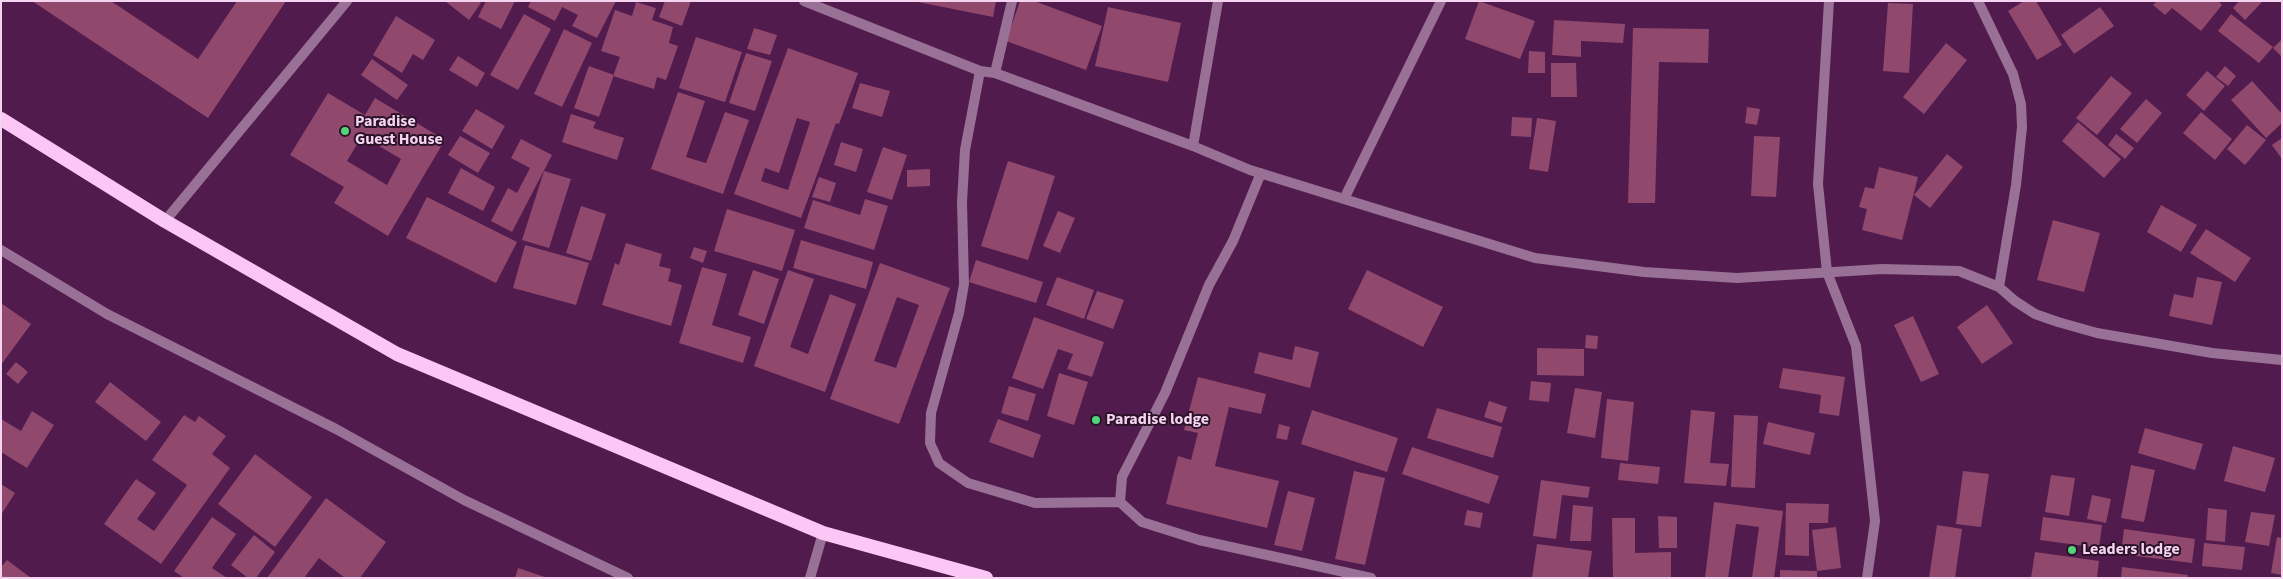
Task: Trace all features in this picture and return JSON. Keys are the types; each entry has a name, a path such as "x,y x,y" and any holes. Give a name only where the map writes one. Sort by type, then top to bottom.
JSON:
{"highway":[{"path":"1,119 165,221 397,354 823,533 986,578"}],"street":[{"path":"165,221 347,1"},
{"path":"804,1 980,71 996,73 1194,146 1261,173 1535,258 1644,272 1737,278 1882,269 1959,272 1999,287 2015,301 2035,314 2097,333 2212,353 2282,360"},
{"path":"996,73 1012,1"},
{"path":"1194,146 1218,1"},
{"path":"1344,199 1441,1"},
{"path":"1829,1 1818,184 1827,272 1856,346 1875,520 1867,578"},
{"path":"1978,1 2013,74 2021,104 2022,128 2016,185 1999,287"},
{"path":"980,71 965,150 962,202 964,284 959,312 931,413 930,443 939,463 968,483 1035,503 1120,502 1142,522 1199,540 1371,578"},
{"path":"1120,502 1122,477 1165,393 1209,286 1233,241 1261,173"},
{"path":"1,250 107,314 336,429 464,500 628,578"},
{"path":"810,578 823,533"}],"building":[{"path":"32,1 111,1 198,59 237,1 286,1 208,118"},
{"path":"445,1 479,1 481,3 469,20"},
{"path":"486,1 515,1 501,29 478,17"},
{"path":"531,1 616,1 597,38 572,26 578,15 562,7 555,21 528,7"},
{"path":"665,1 691,1 682,26 659,17"},
{"path":"913,1 996,1 993,17"},
{"path":"1020,1 1034,1 1102,26 1086,70 1006,41"},
{"path":"1479,1 1535,21 1520,59 1465,39"},
{"path":"2024,1 2036,1 2062,45 2037,60 2008,11"},
{"path":"2157,1 2218,1 2222,5 2201,31 2172,8 2165,15 2153,5"},
{"path":"2239,1 2263,1 2245,20 2233,8"},
{"path":"636,2 656,8 652,20 673,27 669,43 678,46 666,80 657,77 654,89 613,76 620,57 601,51 615,10 632,16"},
{"path":"1888,3 1913,4 1909,73 1883,71"},
{"path":"1108,7 1181,23 1168,82 1095,66"},
{"path":"2100,7 2114,26 2074,54 2061,35"},
{"path":"524,14 551,29 518,90 490,75"},
{"path":"2231,14 2273,47 2259,63 2218,31"},
{"path":"396,16 435,40 423,60 413,54 402,73 373,55"},
{"path":"1554,20 1625,24 1623,43 1581,41 1581,57 1552,55"},
{"path":"754,28 777,35 770,55 747,49"},
{"path":"1633,28 1709,29 1708,63 1659,62 1655,203 1628,203"},
{"path":"564,29 592,43 562,107 534,94"},
{"path":"696,37 742,52 725,102 679,88"},
{"path":"2282,39 2282,57 2273,48"},
{"path":"1946,43 1967,60 1924,114 1903,97"},
{"path":"788,48 858,73 839,124 836,123 801,218 734,194","holes":["797,118 810,122 788,190 761,181 765,168 779,173"]},
{"path":"1529,51 1545,52 1545,73 1528,73"},
{"path":"746,53 772,61 755,111 729,103"},
{"path":"458,56 485,73 477,87 449,70"},
{"path":"372,59 408,85 397,100 361,75"},
{"path":"1551,63 1576,63 1577,97 1551,97"},
{"path":"589,66 614,75 599,117 574,108"},
{"path":"2225,66 2236,76 2228,86 2216,77"},
{"path":"2207,71 2225,86 2204,111 2186,95"},
{"path":"2111,76 2132,93 2097,135 2076,118"},
{"path":"2252,81 2282,114 2282,123 2266,138 2231,100"},
{"path":"860,83 890,91 882,117 852,108"},
{"path":"678,92 705,101 686,157 706,163 725,112 749,120 723,194 651,169"},
{"path":"328,93 365,115 375,98 445,140 388,236 334,203 344,187 290,155","holes":["362,136 401,159 387,185 347,161"]},
{"path":"2146,99 2162,113 2137,143 2120,129"},
{"path":"1747,107 1760,109 1757,125 1745,123"},
{"path":"476,109 505,126 492,149 462,131"},
{"path":"2201,112 2232,139 2215,160 2183,133"},
{"path":"571,114 596,122 593,128 624,138 617,160 562,142"},
{"path":"1512,117 1532,118 1531,137 1511,136"},
{"path":"1537,118 1556,121 1548,172 1529,169"},
{"path":"2078,122 2121,159 2104,178 2062,141"},
{"path":"2247,125 2266,140 2245,165 2227,149"},
{"path":"2116,134 2134,148 2125,159 2108,145"},
{"path":"460,136 490,153 478,173 448,155"},
{"path":"1754,136 1780,137 1776,197 1751,196"},
{"path":"2282,138 2282,159 2272,145"},
{"path":"521,139 552,155 512,232 491,221 508,188 517,193 530,168 511,158"},
{"path":"841,142 863,149 856,172 834,165"},
{"path":"883,147 907,155 892,200 867,192"},
{"path":"1947,154 1963,167 1930,208 1914,195"},
{"path":"1008,161 1055,176 1028,260 981,246"},
{"path":"1879,167 1918,177 1902,240 1862,230 1867,209 1859,207 1865,187 1874,189"},
{"path":"461,168 495,187 483,211 448,193"},
{"path":"930,169 930,186 907,187 907,170"},
{"path":"544,171 571,179 549,248 522,240"},
{"path":"819,177 836,183 830,202 812,197"},
{"path":"427,197 517,242 496,283 406,238"},
{"path":"865,199 888,206 874,250 804,228 813,200 860,215"},
{"path":"2161,205 2197,225 2181,252 2147,232"},
{"path":"581,206 606,214 591,261 566,253"},
{"path":"727,209 795,230 782,271 714,251"},
{"path":"1058,211 1075,218 1060,253 1043,246"},
{"path":"2053,220 2100,233 2084,292 2037,280"},
{"path":"2206,229 2251,258 2235,282 2190,253"},
{"path":"801,240 873,262 866,289 793,268"},
{"path":"626,243 662,254 659,266 671,269 668,281 682,285 671,326 602,305 615,263 619,265"},
{"path":"525,245 589,263 576,305 513,288"},
{"path":"694,247 707,251 703,263 690,258"},
{"path":"976,260 1043,282 1036,303 969,282"},
{"path":"880,263 950,288 899,424 830,399","holes":["897,297 919,305 896,368 874,361"]},
{"path":"702,267 727,274 712,325 751,337 743,363 679,343"},
{"path":"753,270 779,279 764,324 738,315"},
{"path":"788,270 814,279 790,347 808,354 830,294 856,304 825,392 754,366"},
{"path":"1367,270 1443,307 1423,347 1348,309"},
{"path":"1057,277 1094,290 1084,319 1046,305"},
{"path":"2197,277 2222,282 2212,325 2169,316 2174,294 2193,298"},
{"path":"1097,291 1124,300 1113,329 1086,319"},
{"path":"1,303 31,324 1,365"},
{"path":"1987,305 2013,343 1982,364 1957,327"},
{"path":"1913,316 1939,374 1921,382 1894,325"},
{"path":"1034,317 1104,342 1092,377 1067,369 1073,354 1058,349 1043,389 1012,378"},
{"path":"1586,335 1598,336 1597,349 1585,348"},
{"path":"1295,346 1319,352 1310,388 1254,373 1259,352 1292,360"},
{"path":"1537,348 1584,349 1584,376 1537,375"},
{"path":"16,362 28,372 18,384 6,374"},
{"path":"1783,368 1845,377 1839,416 1819,413 1821,395 1779,388"},
{"path":"1059,373 1088,382 1074,425 1047,416"},
{"path":"1198,377 1266,394 1261,414 1229,407 1215,466 1279,481 1267,528 1166,504 1178,456 1191,460 1198,433 1184,430"},
{"path":"1531,381 1551,383 1549,402 1529,400"},
{"path":"110,382 161,422 146,441 95,402"},
{"path":"1009,386 1036,394 1028,421 1001,413"},
{"path":"1575,388 1602,392 1595,438 1567,433"},
{"path":"1607,399 1634,402 1628,461 1601,458"},
{"path":"1489,401 1507,407 1502,423 1484,417"},
{"path":"1437,408 1502,427 1493,458 1427,438"},
{"path":"1312,410 1398,438 1387,472 1301,444"},
{"path":"1691,410 1715,412 1710,463 1729,464 1726,486 1684,483"},
{"path":"32,411 54,425 27,468 1,452 1,419 21,431"},
{"path":"184,415 195,422 199,416 226,436 212,454 230,468 161,564 104,524 136,479 156,493 137,519 154,531 187,485 152,460"},
{"path":"1734,415 1758,416 1755,488 1731,487"},
{"path":"998,419 1041,435 1033,458 989,442"},
{"path":"1768,422 1815,433 1810,455 1763,444"},
{"path":"1279,424 1290,427 1287,440 1276,438"},
{"path":"2145,428 2203,444 2195,470 2138,453"},
{"path":"2233,446 2275,458 2265,492 2224,481"},
{"path":"1412,447 1499,476 1489,504 1402,474"},
{"path":"255,454 312,497 275,547 218,504"},
{"path":"1620,463 1660,467 1658,484 1618,480"},
{"path":"2131,465 2155,470 2144,522 2121,518"},
{"path":"1354,471 1385,478 1365,565 1335,559"},
{"path":"1963,471 1989,474 1981,527 1956,524"},
{"path":"2051,475 2075,478 2069,516 2045,512"},
{"path":"1541,480 1590,487 1588,498 1562,495 1556,539 1533,536"},
{"path":"1,484 15,493 1,515"},
{"path":"1288,491 1315,498 1302,551 1274,545"},
{"path":"2092,495 2111,499 2106,523 2087,519"},
{"path":"326,498 386,542 360,578 345,578 319,558 304,578 267,578"},
{"path":"1714,502 1783,511 1774,578 1752,578 1759,527 1736,524 1728,578 1705,578"},
{"path":"1786,503 1829,504 1828,523 1809,523 1809,556 1785,555"},
{"path":"1573,505 1593,507 1591,541 1570,541"},
{"path":"2208,508 2227,510 2225,542 2206,540"},
{"path":"1467,510 1483,513 1480,528 1464,525"},
{"path":"2251,512 2275,515 2269,546 2245,542"},
{"path":"1658,516 1677,517 1677,548 1659,548"},
{"path":"212,517 236,534 212,568 227,578 184,578 174,571"},
{"path":"2043,517 2102,525 2099,548 2040,540"},
{"path":"1612,518 1635,518 1635,553 1671,552 1671,578 1613,578"},
{"path":"1937,525 1962,529 1955,578 1929,578"},
{"path":"1836,527 1841,568 1817,571 1812,530"},
{"path":"2124,529 2195,539 2192,563 2121,554"},
{"path":"254,535 275,552 256,578 248,578 231,565"},
{"path":"2277,537 2282,538 2282,575 2271,573"},
{"path":"2204,543 2245,547 2242,570 2202,566"},
{"path":"1537,544 1592,551 1588,578 1532,578"},
{"path":"2035,552 2099,561 2097,578 2031,578"},
{"path":"7,560 31,578 1,578 1,567"},
{"path":"2122,567 2188,575 2187,578 2121,578"},
{"path":"518,568 545,577 545,578 515,578"},
{"path":"1780,570 1817,571 1817,578 1780,578"}],"place":[{"name":"Paradise Guest House","path":"345,131"},
{"name":"Paradise lodge","path":"1096,420"},
{"name":"Leaders lodge","path":"2072,550"}]}
